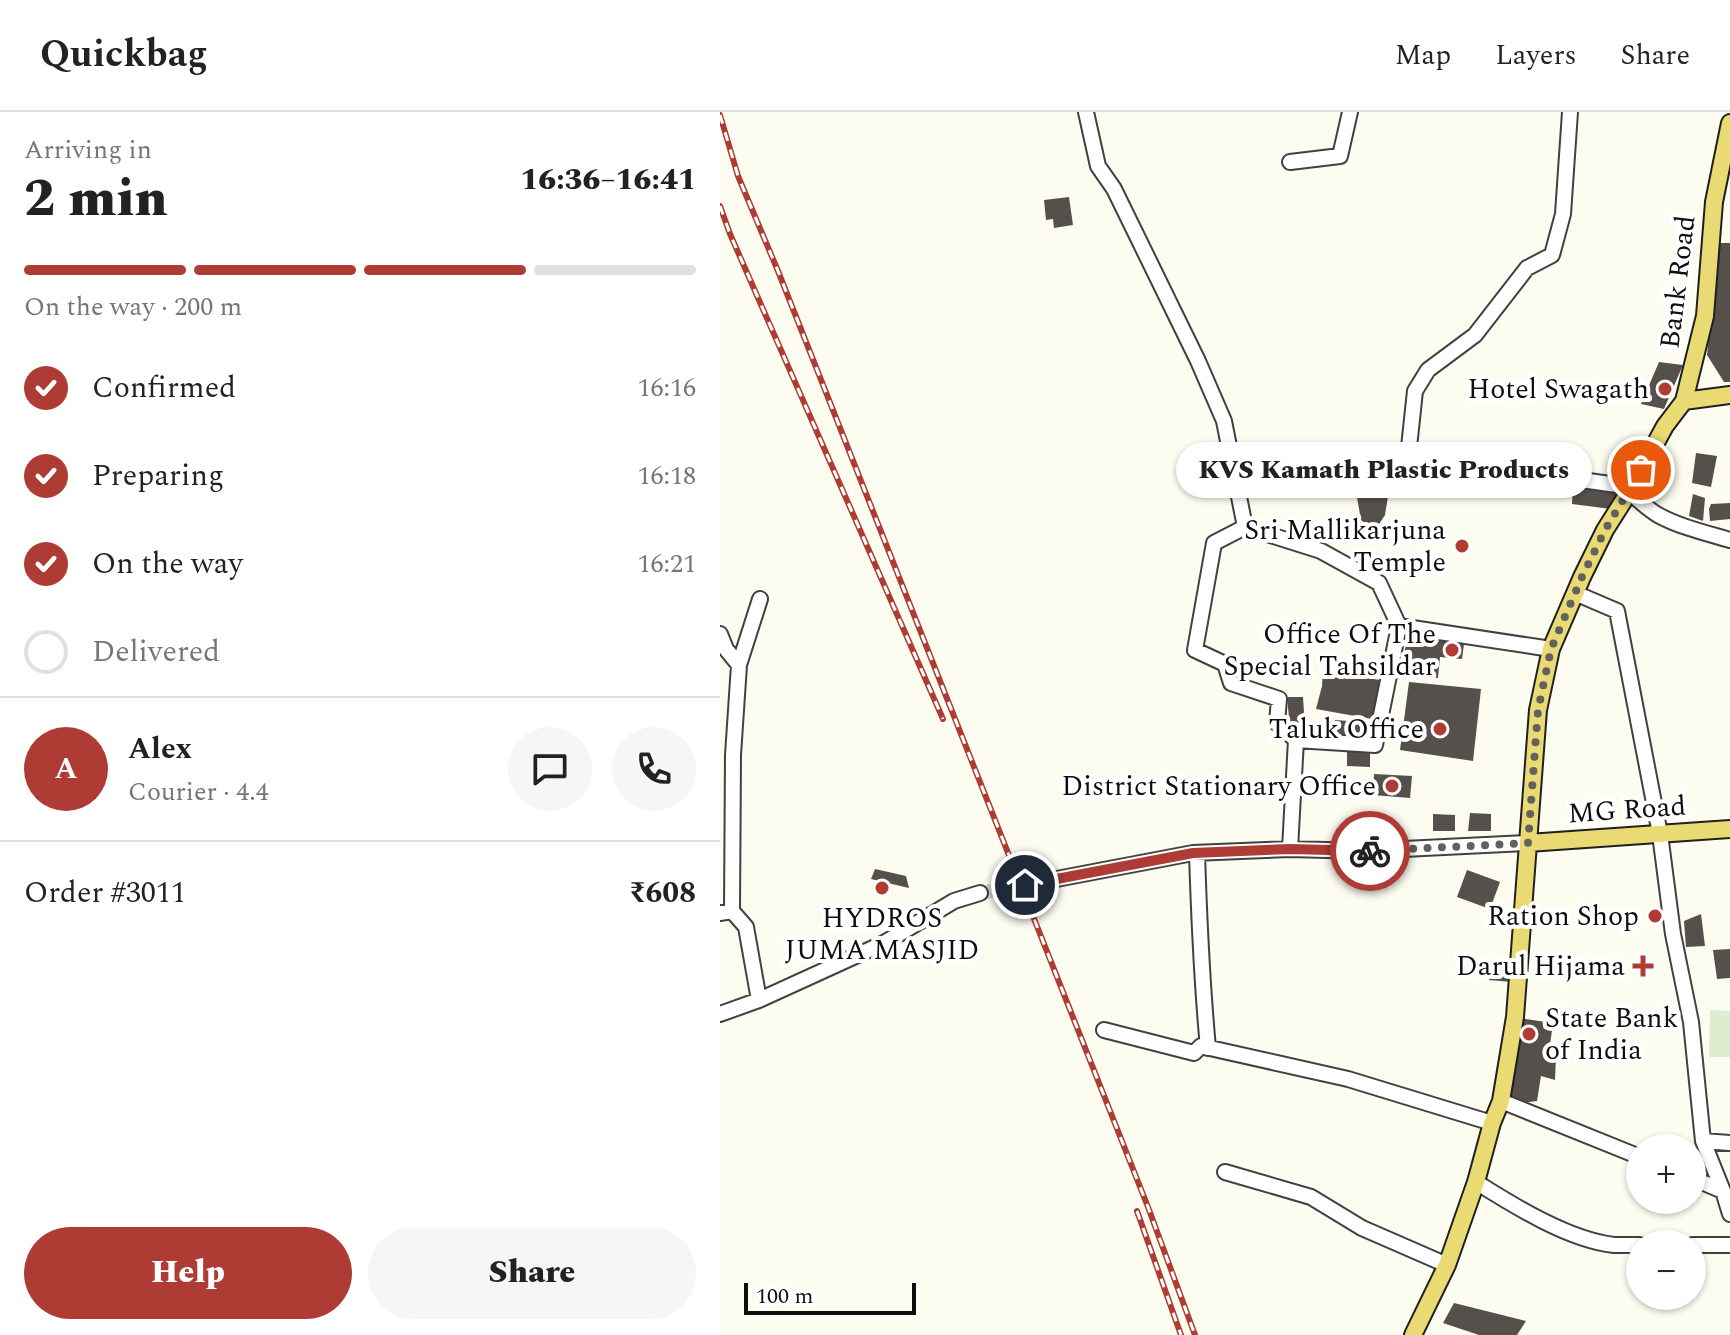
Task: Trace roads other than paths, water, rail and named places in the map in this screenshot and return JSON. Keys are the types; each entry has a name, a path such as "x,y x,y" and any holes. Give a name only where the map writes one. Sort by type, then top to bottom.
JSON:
{"main road":[{"name":"Bank Road","path":"1413,1335 1447,1265 1501,1101 1515,1017 1538,710 1551,649 1605,530 1665,426 1684,401 1705,316 1714,202 1730,123"},
{"path":"1684,401 1730,395"},
{"name":"MG Road","path":"1528,843 1730,829"}],"street":[{"path":"1086,112 1098,166 1114,189 1224,421 1245,527"},
{"path":"1290,162 1340,156 1350,112"},
{"path":"1570,112 1563,214 1552,255 1527,268 1475,335 1428,370 1415,391 1407,466 1415,476 1553,476 1617,485 1658,514 1695,530 1730,540"},
{"path":"1245,527 1321,551 1379,583 1399,626 1375,745 1296,740 1277,723 1279,699 1231,683 1225,664 1195,650 1214,543 1245,527"},
{"path":"1575,593 1617,611 1660,834 1673,934 1691,1022 1702,1134"},
{"path":"759,1000 746,927 726,912 739,665 760,599"},
{"path":"1399,626 1551,649"},
{"path":"720,634 726,649 739,665"},
{"path":"1290,849 1296,740"},
{"path":"1025,885 1197,853 1290,849 1363,851 1528,843"},
{"path":"1197,853 1208,1048"},
{"path":"720,1014 759,1000 884,943 954,901 980,893"},
{"path":"1104,1030 1194,1053 1201,1046 1348,1079 1492,1123"},
{"path":"1501,1101 1626,1151"},
{"path":"1706,1141 1730,1143"},
{"path":"1706,1148 1730,1214"},
{"path":"1225,1172 1311,1197 1362,1228 1447,1265"},
{"path":"1476,1182 1512,1205 1573,1234 1613,1245 1626,1245"},
{"path":"1706,1184 1723,1191"},
{"path":"1706,1245 1730,1245"}],"tunnel":[{"path":"980,893 1025,885"}],"railway":[{"path":"720,115 738,176 1148,1207 1195,1335"},
{"path":"720,206 943,719"},
{"path":"1137,1211 1181,1335"}],"place":[{"name":"Hotel Swagath","path":"1665,389"},
{"name":"KVS Kamath Plastic Products","path":"1641,470"},
{"name":"Sri Mallikarjuna Temple","path":"1462,546"},
{"name":"Office Of The Special Tahsildar","path":"1452,650"},
{"name":"Taluk Office","path":"1440,729"},
{"name":"District Stationary Office","path":"1392,786"},
{"name":"HYDROS JUMA MASJID","path":"882,888"},
{"name":"Ration Shop","path":"1655,916"},
{"name":"Darul Hijama","path":"1643,966"},
{"name":"State Bank of India","path":"1529,1034"}]}
